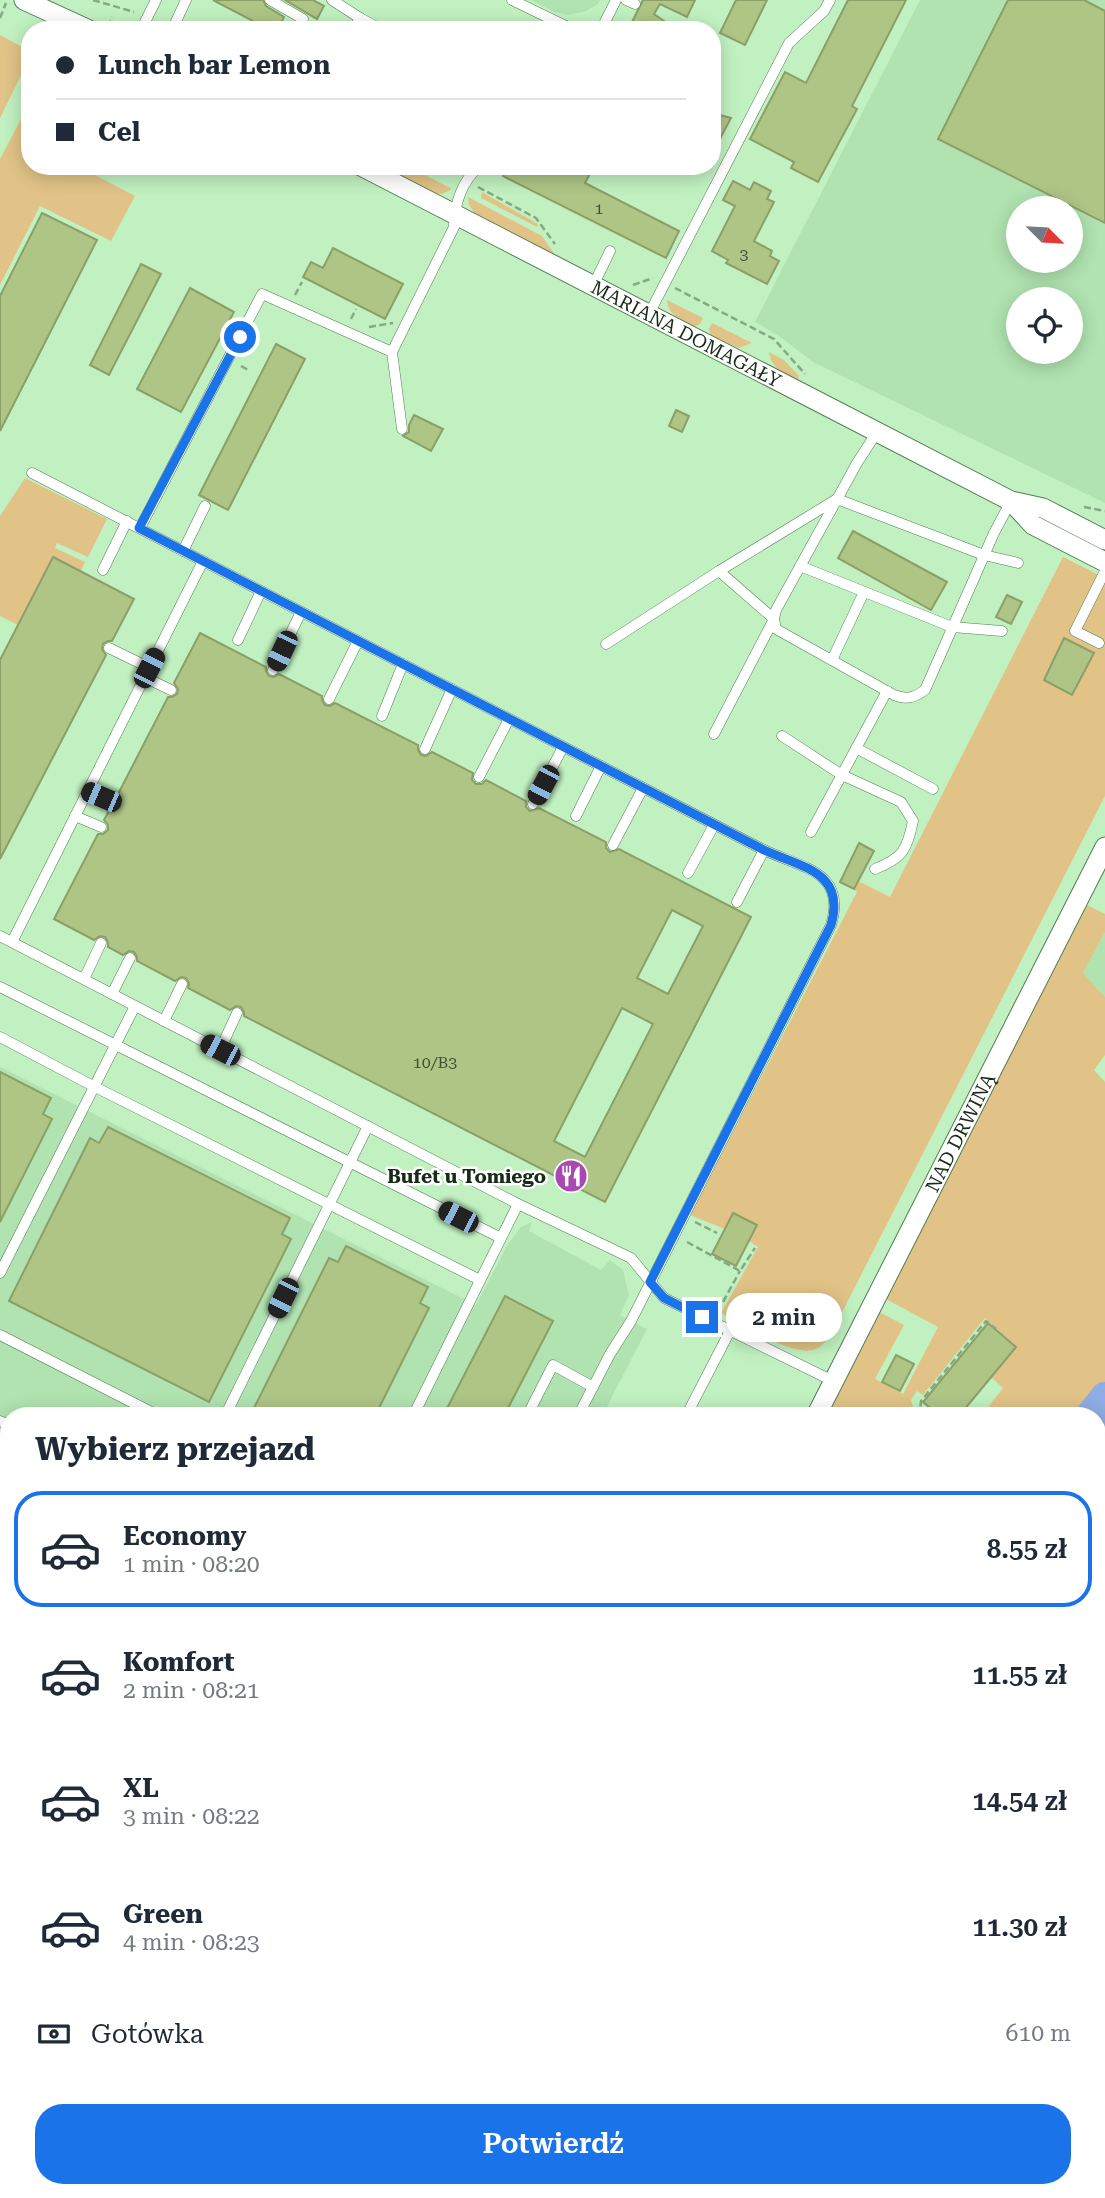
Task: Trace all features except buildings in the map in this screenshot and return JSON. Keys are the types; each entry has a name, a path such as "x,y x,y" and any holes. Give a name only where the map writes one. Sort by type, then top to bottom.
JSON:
{"street":[{"path":"24,0 78,21"},
{"name":"MARIANA DOMAGAŁY","path":"378,175 1011,501 1043,508 1105,540"},
{"name":"MARIANA DOMAGAŁY","path":"1011,501 1033,525 1105,562"},
{"name":"NAD DRWINĄ","path":"820,1407 1105,847"}],"lane":[{"path":"146,21 156,0"},
{"path":"177,21 186,0"},
{"path":"270,0 303,19"},
{"path":"332,0 366,21"},
{"path":"512,0 555,21"},
{"path":"606,21 616,0"},
{"path":"721,175 789,43 824,11 830,0"},
{"path":"402,429 392,352 454,227 454,214 470,175"},
{"path":"649,314 721,175"},
{"path":"593,286 610,251"},
{"path":"139,528 262,294 392,352"},
{"path":"714,734 774,619 776,610 877,432"},
{"path":"32,473 714,825 822,876 830,886 836,898 831,925 650,1282 583,1407"},
{"path":"837,499 984,555 1018,563"},
{"path":"606,644 837,499"},
{"path":"719,571 774,619 776,629 887,691 903,699 913,698 925,690 984,555 1011,501"},
{"path":"183,551 205,506"},
{"path":"103,570 127,521"},
{"path":"12,942 203,561"},
{"path":"800,566 953,627 1002,631"},
{"path":"1099,643 1075,631 1105,571"},
{"path":"238,640 261,591"},
{"path":"832,660 864,592"},
{"path":"273,670 301,612"},
{"path":"329,699 358,641"},
{"path":"109,648 171,690"},
{"path":"382,716 403,664"},
{"path":"425,749 452,690"},
{"path":"811,832 887,691"},
{"path":"479,777 509,719"},
{"path":"782,736 842,775 901,802 912,821 908,844 892,863 875,869"},
{"path":"533,804 563,747"},
{"path":"856,748 933,789"},
{"path":"576,816 600,766"},
{"path":"612,845 643,788"},
{"path":"88,791 114,803"},
{"path":"75,816 101,827"},
{"path":"688,873 714,825"},
{"path":"737,902 764,850"},
{"path":"0,936 518,1203 631,1258 664,1298 833,1381"},
{"path":"84,979 101,943"},
{"path":"112,994 130,958"},
{"path":"164,1021 182,984"},
{"path":"0,988 501,1238"},
{"path":"0,1273 135,1006"},
{"path":"220,1050 237,1013"},
{"path":"0,1037 94,1087 480,1280"},
{"path":"229,1407 368,1126"},
{"path":"417,1407 518,1203"},
{"path":"691,1407 730,1331"},
{"path":"0,1335 141,1407"},
{"path":"532,1407 553,1365 593,1387"}],"path":[{"path":"0,18 7,0"},
{"path":"93,0 140,15"},
{"path":"107,21 112,17"},
{"path":"454,175 460,178"},
{"path":"473,185 536,218 547,235"},
{"path":"640,283 649,278 659,280"},
{"path":"672,287 774,339 786,353"},
{"path":"345,331 356,309"},
{"path":"345,331 408,320"},
{"path":"1079,507 1105,511"},
{"path":"682,1216 718,1233"},
{"path":"682,1240 740,1271"},
{"path":"717,1314 755,1248"},
{"path":"920,1407 921,1401 986,1321 996,1329"}],"shaded area":[{"path":"531,0 600,0 586,11 568,15 554,12"},
{"path":"920,0 1105,0 1105,503 813,362 779,336 755,322"},
{"path":"0,35 21,46 21,75 0,118"},
{"path":"21,119 21,175 95,175 135,196 111,241 40,206 0,285 0,159"},
{"path":"399,175 425,175 452,189 442,194 433,193"},
{"path":"482,192 538,224 537,227 481,198"},
{"path":"468,197 542,236 556,256 476,215 469,205"},
{"path":"667,300 703,318 700,324 694,327 676,317"},
{"path":"712,323 752,343 739,348 711,336 709,329"},
{"path":"769,352 784,360 799,376 798,381 776,367"},
{"path":"25,478 107,519 88,557 57,543 55,548 85,562 81,571 53,557 18,625 0,616 0,516"},
{"path":"1063,557 1105,578 1105,796 830,1336 813,1350 804,1351 780,1344 721,1313 758,1247 749,1241 757,1225 734,1213 725,1229 690,1215 857,892 854,889 858,881 890,897"},
{"path":"1087,905 1105,914 1105,932 1083,973 1105,997 1105,1055 1094,1070 1105,1082 1105,1407 988,1407 1003,1388 991,1377 1016,1347 985,1318 923,1395 917,1391 911,1400 913,1407 830,1407 879,1312 904,1325 875,1379 903,1394 938,1327 886,1299"},
{"path":"1105,932 1105,997 1083,973"},
{"path":"0,1067 476,1305 508,1244 521,1227 532,1222 529,1231 601,1270 610,1260 623,1270 629,1295 620,1315 647,1329 607,1407 0,1407"}],"waterway":[{"path":"1097,1407 1105,1397"}],"place":[{"name":"Bufet u Tomiego","path":"571,1176"}],"route":[{"path":"240,337 139,528 764,850 822,876 836,898 831,925 650,1282 664,1298 702,1317"}]}
